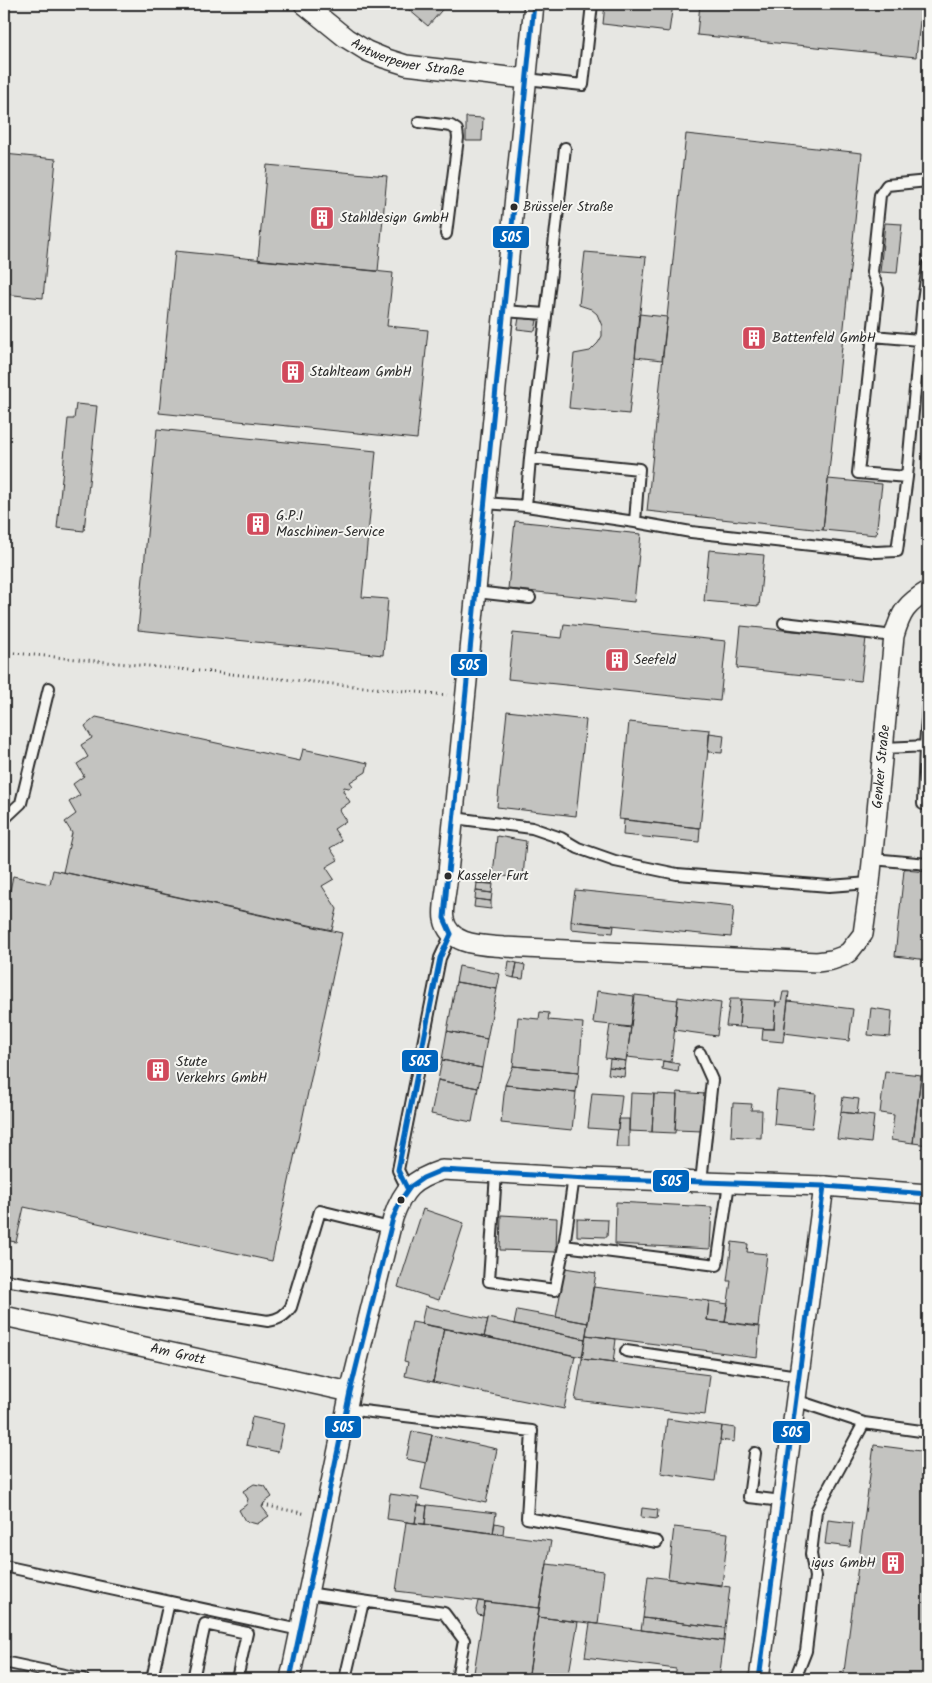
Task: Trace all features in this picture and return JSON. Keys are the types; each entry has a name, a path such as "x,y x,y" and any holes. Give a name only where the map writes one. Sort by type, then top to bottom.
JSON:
{"street":[{"name":"Antwerpener Straße","path":"304,4 346,38 367,51 384,58 406,65 526,79"},
{"path":"451,934 444,918 534,4"},
{"name":"Genker Straße","path":"451,934 468,943 504,946 817,962 832,960 849,952 863,934 870,883 894,636 901,614 928,591"},
{"path":"290,1679 348,1400 390,1228 398,1202 407,1188 427,1175 442,1170 824,1186 928,1194"},
{"path":"759,1679 824,1186"},
{"name":"Am Grott","path":"4,1316 348,1400"}],"lane":[{"path":"526,79 583,85 592,4"},
{"path":"419,122 450,126 457,130 458,138 446,234"},
{"path":"526,506 565,148"},
{"path":"907,477 858,473 878,289 872,272 880,195 887,185 928,181"},
{"path":"484,503 526,506 691,532 876,552 897,552 907,477 919,340 928,265"},
{"path":"503,311 546,314"},
{"path":"873,336 919,340"},
{"path":"530,458 639,468 635,522"},
{"path":"476,592 530,598"},
{"path":"784,624 894,636"},
{"path":"4,819 21,803 49,688"},
{"path":"928,705 923,804 928,804"},
{"path":"884,748 926,746"},
{"path":"454,818 532,828 561,838 578,848 615,861 677,874 829,886 870,883"},
{"path":"872,859 928,864"},
{"path":"407,1188 398,1170 401,1151 440,958 451,934"},
{"path":"700,1053 712,1080 701,1182"},
{"path":"496,1173 489,1281 555,1290 564,1246 574,1177"},
{"path":"564,1246 717,1265 729,1183"},
{"path":"4,1280 268,1321 279,1319 291,1307 320,1211 390,1228"},
{"path":"626,1351 798,1376"},
{"path":"348,1400 532,1431 527,1518 657,1542"},
{"path":"796,1400 864,1423 928,1432"},
{"path":"795,1679 806,1651 815,1577 811,1554 816,1511 864,1423"},
{"path":"755,1453 749,1498 782,1501"},
{"path":"4,1566 300,1630"},
{"path":"308,1593 444,1613 464,1640 457,1679"},
{"path":"152,1679 169,1602"},
{"path":"345,1679 363,1602"},
{"path":"193,1679 205,1624 247,1633 237,1679"},
{"path":"4,1662 83,1679"}],"path":[{"path":"4,652 465,697"},
{"path":"263,1505 324,1517"}],"shaded area":[{"path":"4,4 928,4 928,1679 4,1679"}],"building":[{"path":"402,4 447,4 428,26"},
{"path":"605,4 673,4 669,32 603,24"},
{"path":"700,4 922,4 916,57 697,35"},
{"path":"466,117 483,118 482,141 466,141"},
{"name":"Battenfeld GmbH","path":"686,134 862,153 823,530 647,511"},
{"path":"4,154 56,159 43,298 4,294"},
{"name":"Stahldesign GmbH","path":"267,165 387,176 378,271 258,260"},
{"path":"885,223 902,224 897,273 880,272"},
{"name":"Stahlteam GmbH","path":"175,251 393,273 387,326 428,330 417,439 159,413"},
{"path":"585,252 646,257 629,414 569,408 574,354 590,351 602,336 602,326 597,314 591,309 579,305"},
{"path":"639,314 667,317 662,360 635,357"},
{"path":"519,318 537,320 535,331 517,329"},
{"path":"76,404 97,406 84,531 57,528 68,419 74,419"},
{"name":"G.P.I Maschinen-Service","path":"157,429 376,451 362,597 388,599 383,655 138,630"},
{"path":"828,479 882,484 876,535 823,530"},
{"path":"515,521 641,534 634,602 508,589"},
{"path":"709,550 764,555 759,606 704,601"},
{"name":"Seefeld","path":"564,624 726,641 720,701 508,679 513,633 562,638"},
{"path":"741,626 866,638 861,681 737,668"},
{"path":"507,711 586,720 576,816 497,807"},
{"path":"96,717 300,761 303,749 368,763 366,772 350,782 353,786 349,788 344,787 343,791 350,802 339,810 346,821 334,829 342,841 330,848 338,860 326,867 334,879 322,886 337,909 332,930 63,872 72,833 65,822 76,814 69,802 80,795 73,784 84,776 77,764 88,757 81,745 92,738 85,726"},
{"path":"629,722 710,730 700,828 619,819"},
{"path":"709,733 724,735 722,753 708,752"},
{"path":"624,820 700,828 699,842 623,835"},
{"path":"497,836 526,841 523,878 493,875"},
{"name":"Stute Verkehrs GmbH","path":"53,870 342,933 272,1261 24,1207 16,1242 4,1240 4,919 13,876 50,884"},
{"path":"904,870 928,872 928,960 895,956"},
{"path":"477,875 493,876 492,884 476,883"},
{"path":"477,883 493,884 492,893 476,891"},
{"path":"575,890 734,906 731,937 571,921"},
{"path":"476,891 492,893 491,901 475,899"},
{"path":"475,899 491,901 491,909 474,907"},
{"path":"571,921 614,926 613,933 571,929"},
{"path":"509,961 517,963 514,978 507,976"},
{"path":"517,963 525,965 523,979 514,978"},
{"path":"459,966 500,974 497,989 456,982"},
{"path":"456,982 497,989 487,1039 447,1031"},
{"path":"597,991 634,996 631,1027 593,1023"},
{"path":"783,992 789,992 783,1042 762,1040 763,1029 774,1029 776,1002 781,1002"},
{"path":"635,995 678,1000 671,1062 627,1057"},
{"path":"678,997 721,1003 717,1036 674,1030"},
{"path":"730,999 741,999 739,1027 726,1026"},
{"path":"741,999 776,1001 774,1029 739,1027"},
{"path":"788,1001 853,1009 849,1041 784,1033"},
{"path":"871,1008 892,1011 890,1037 868,1035"},
{"path":"540,1012 549,1013 548,1020 583,1023 579,1072 513,1066 518,1017 539,1019"},
{"path":"610,1025 631,1028 626,1061 605,1058"},
{"path":"447,1031 487,1039 482,1068 442,1060"},
{"path":"610,1059 626,1061 625,1069 609,1067"},
{"path":"442,1060 482,1068 478,1088 438,1080"},
{"path":"663,1061 679,1064 678,1072 662,1069"},
{"path":"513,1066 579,1072 576,1092 505,1085"},
{"path":"609,1067 625,1069 624,1077 608,1074"},
{"path":"885,1071 921,1075 913,1143 891,1140 894,1115 880,1113"},
{"path":"921,1075 928,1076 928,1145 913,1143"},
{"path":"438,1080 478,1088 472,1122 431,1114"},
{"path":"505,1085 576,1092 572,1130 501,1123"},
{"path":"777,1090 816,1094 812,1128 774,1124"},
{"path":"677,1092 705,1094 703,1131 675,1130"},
{"path":"592,1093 622,1095 618,1130 588,1128"},
{"path":"631,1093 654,1094 652,1132 629,1131"},
{"path":"654,1094 677,1095 675,1133 652,1132"},
{"path":"843,1097 859,1099 857,1114 841,1112"},
{"path":"733,1103 752,1104 751,1110 762,1110 761,1138 731,1136"},
{"path":"841,1112 874,1116 871,1143 837,1139"},
{"path":"619,1119 629,1119 629,1147 616,1147"},
{"path":"616,1202 712,1207 710,1249 615,1244"},
{"path":"423,1209 464,1223 439,1300 398,1287"},
{"path":"501,1215 557,1218 556,1252 500,1250"},
{"path":"577,1219 608,1220 607,1237 577,1236"},
{"path":"732,1242 748,1244 747,1252 767,1254 758,1326 725,1322 731,1281 727,1281"},
{"path":"565,1268 596,1273 588,1323 556,1317"},
{"path":"593,1287 709,1301 707,1320 760,1327 757,1357 586,1335"},
{"path":"709,1301 728,1304 725,1322 707,1320"},
{"path":"425,1306 488,1320 484,1337 421,1324"},
{"path":"517,1310 588,1323 585,1339 514,1324"},
{"path":"488,1318 585,1339 582,1357 484,1337"},
{"path":"412,1322 444,1328 433,1382 405,1376 408,1362 404,1361"},
{"path":"444,1328 575,1356 564,1409 433,1382"},
{"path":"586,1335 616,1339 613,1363 582,1359"},
{"path":"582,1359 710,1375 705,1415 575,1400"},
{"path":"252,1417 284,1424 278,1452 246,1445"},
{"path":"667,1419 722,1426 715,1481 661,1473"},
{"path":"722,1426 735,1428 734,1442 720,1440"},
{"path":"412,1431 432,1435 426,1463 406,1459"},
{"path":"432,1435 497,1449 486,1503 421,1489"},
{"name":"igus GmbH","path":"874,1445 928,1452 928,1553 926,1572 928,1572 928,1679 843,1679"},
{"path":"254,1484 265,1486 272,1497 262,1507 269,1516 257,1524 245,1521 239,1510 246,1505 248,1499 243,1491"},
{"path":"390,1494 419,1498 415,1523 387,1519"},
{"path":"418,1505 427,1506 425,1524 415,1523"},
{"path":"427,1505 496,1513 493,1533 425,1524"},
{"path":"642,1508 658,1510 657,1519 641,1517"},
{"path":"828,1520 853,1523 850,1547 825,1544"},
{"path":"406,1522 551,1541 539,1608 396,1591"},
{"path":"495,1523 504,1525 503,1534 493,1533"},
{"path":"674,1527 728,1533 722,1585 668,1579"},
{"path":"547,1564 604,1571 598,1624 538,1617"},
{"path":"648,1576 730,1587 725,1628 643,1618"},
{"path":"478,1601 485,1602 483,1616 478,1615 476,1610"},
{"path":"485,1602 539,1608 528,1679 473,1679"},
{"path":"538,1617 578,1622 568,1679 529,1674"},
{"path":"643,1618 725,1628 724,1641 641,1630"},
{"path":"590,1623 724,1641 719,1679 676,1674 676,1669 585,1657"}],"transit line":[{"name":"505","path":"451,934 444,918 447,883 534,4"},
{"name":"505","path":"407,1188 398,1170 440,958 451,934"},
{"name":"505","path":"290,1679 350,1392 393,1218 401,1200 410,1187 423,1178 442,1170 587,1178 824,1186 928,1194"},
{"name":"505","path":"759,1679 824,1186"}],"place":[{"name":"Brüsseler Straße","path":"514,207"},
{"name":"Stahldesign GmbH","path":"322,218"},
{"name":"Battenfeld GmbH","path":"754,338"},
{"name":"Stahlteam GmbH","path":"293,372"},
{"name":"G.P.I Maschinen-Service","path":"258,524"},
{"name":"Seefeld","path":"617,660"},
{"name":"Kasseler Furt","path":"448,876"},
{"name":"Stute Verkehrs GmbH","path":"158,1070"},
{"name":"igus GmbH","path":"893,1563"}]}
